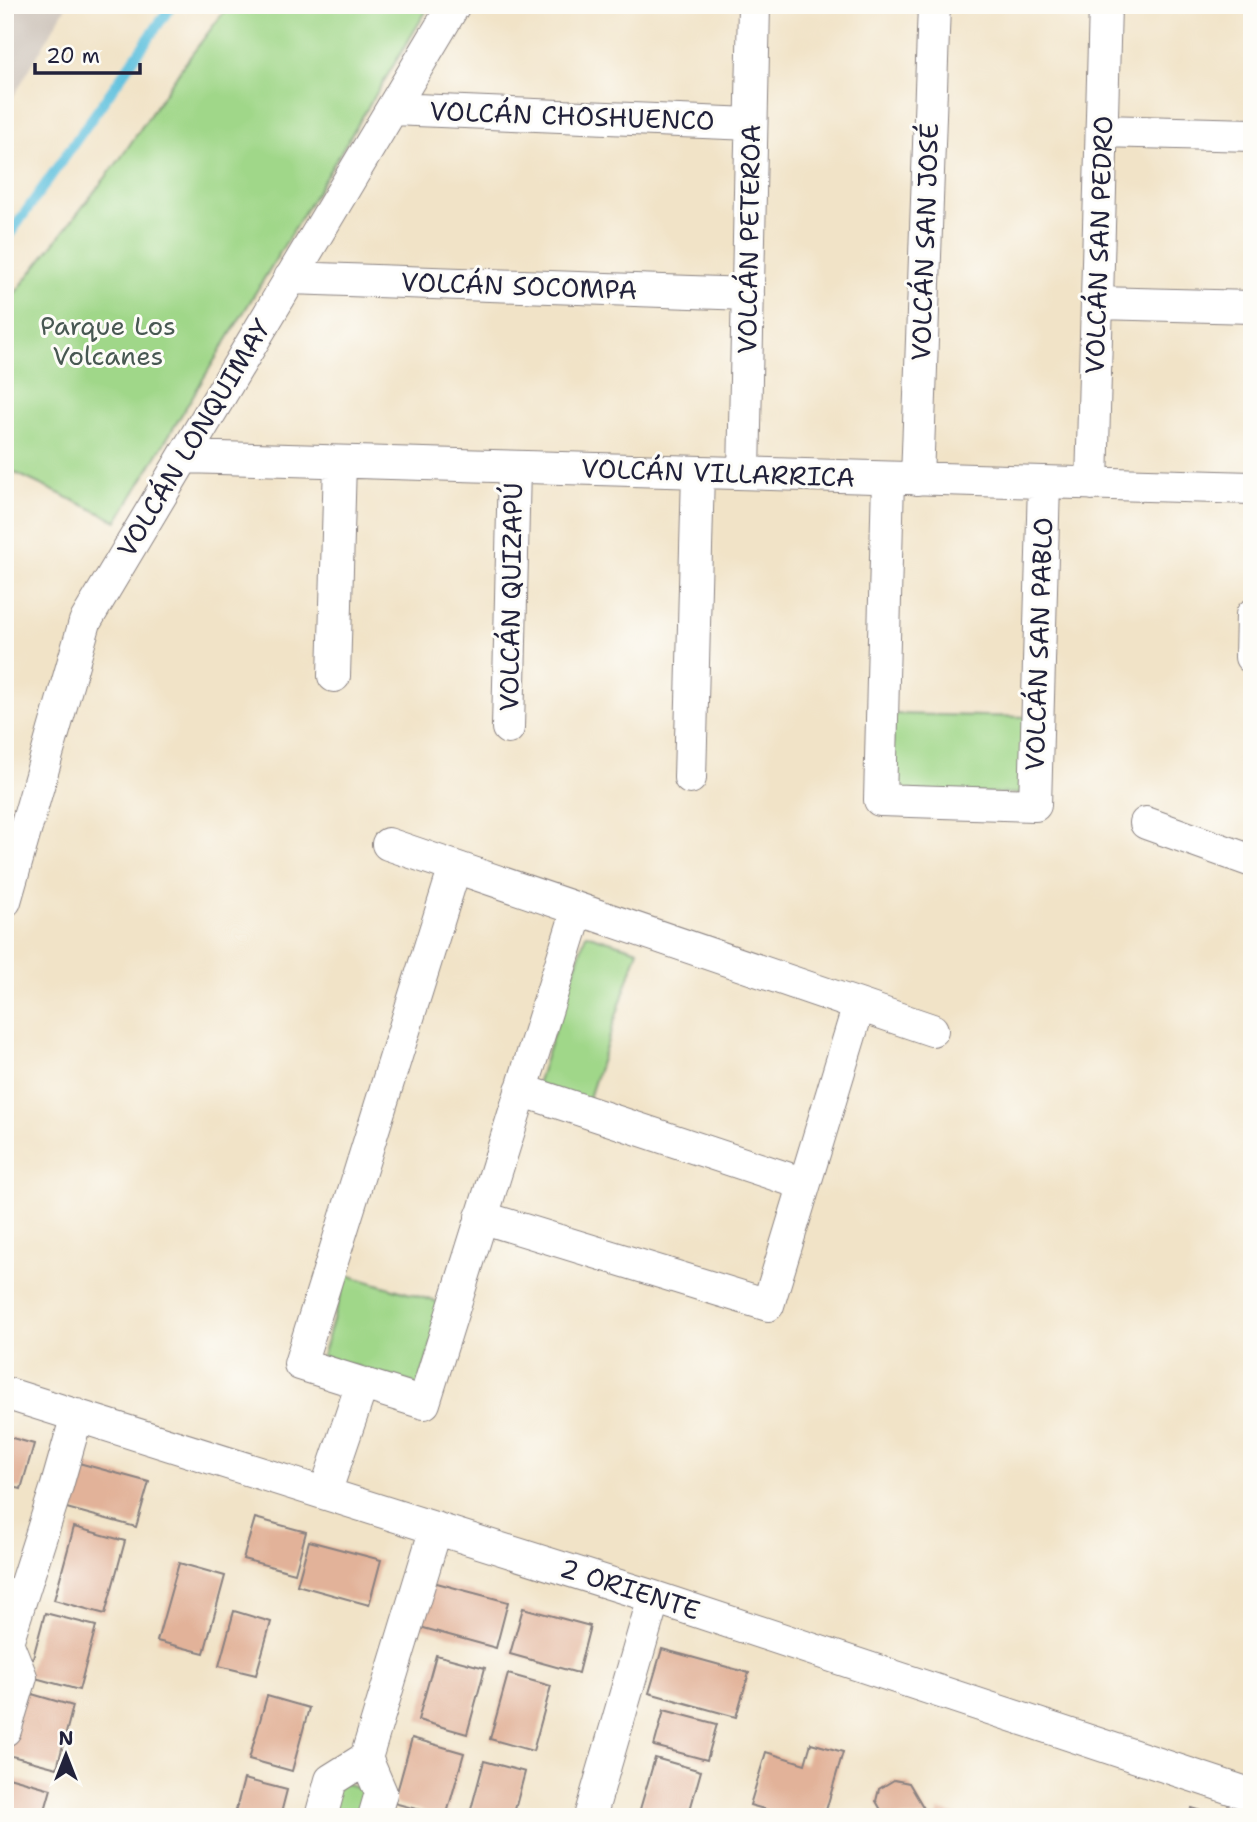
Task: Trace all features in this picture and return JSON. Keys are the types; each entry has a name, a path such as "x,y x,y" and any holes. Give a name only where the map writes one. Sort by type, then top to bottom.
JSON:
{"street":[{"name":"VOLCÁN LONQUIMAY","path":"5,901 85,622 454,5"},
{"name":"VOLCÁN PETEROA","path":"744,473 754,5"},
{"name":"VOLCÁN SAN JOSÉ","path":"934,5 880,800 1035,805"},
{"name":"VOLCÁN SAN PEDRO","path":"1092,484 1105,5"},
{"name":"VOLCÁN CHOSHUENCO","path":"392,109 751,124"},
{"path":"1102,131 1252,135"},
{"name":"VOLCÁN SOCOMPA","path":"290,278 748,293"},
{"path":"1097,303 1252,307"},
{"name":"VOLCÁN VILLARRICA","path":"184,457 1252,488"},
{"path":"334,676 340,462"},
{"name":"VOLCÁN QUIZAPÚ","path":"508,728 514,467"},
{"path":"690,779 698,472"},
{"name":"VOLCÁN SAN PABLO","path":"1035,805 1044,483"},
{"path":"1251,657 1252,615"},
{"path":"1146,823 1252,861"},
{"path":"388,844 932,1030"},
{"path":"456,867 300,1364 424,1403 578,909"},
{"path":"481,1217 768,1305 859,1005"},
{"path":"521,1090 804,1184"},
{"path":"325,1493 362,1384"},
{"name":"2 ORIENTE","path":"5,1393 654,1597 1252,1795"},
{"path":"5,1730 20,1677 6,1643 77,1415"},
{"path":"374,1817 381,1793 366,1758 436,1528"},
{"path":"590,1817 654,1597"},
{"path":"321,1817 331,1780 366,1758"}],"shaded area":[{"path":"5,5 67,5 5,111"}],"green space":[{"name":"Parque Los Volcanes","path":"229,5 430,5 117,521 5,468 5,306 120,159 183,66"},
{"path":"893,714 1028,717 1026,794 891,791"},
{"path":"586,934 638,950 588,1101 537,1084"},
{"path":"347,1275 444,1304 419,1385 322,1356"},
{"path":"331,1780 381,1793 374,1817 321,1817"}],"building":[{"path":"5,1436 34,1444 21,1489 5,1485"},
{"path":"75,1462 149,1482 136,1527 63,1507"},
{"path":"255,1518 306,1532 295,1573 243,1559"},
{"path":"74,1527 125,1541 105,1614 54,1600"},
{"path":"309,1541 381,1560 369,1605 297,1585"},
{"path":"179,1563 225,1576 204,1653 157,1641"},
{"path":"433,1582 508,1602 496,1648 420,1627"},
{"path":"523,1608 590,1626 578,1673 510,1654"},
{"path":"234,1611 271,1622 256,1675 219,1666"},
{"path":"45,1613 96,1626 79,1690 28,1676"},
{"path":"662,1649 749,1673 736,1717 649,1693"},
{"path":"436,1655 485,1668 467,1734 418,1720"},
{"path":"508,1674 551,1686 533,1751 490,1739"},
{"path":"25,1692 73,1706 57,1768 8,1755"},
{"path":"267,1696 309,1708 292,1771 249,1759"},
{"path":"664,1710 717,1724 707,1760 654,1746"},
{"path":"412,1738 464,1753 446,1817 394,1803"},
{"path":"811,1743 843,1752 824,1817 770,1817 771,1811 750,1805 766,1752 805,1764"},
{"path":"655,1758 701,1771 688,1817 638,1816"},
{"path":"484,1761 525,1772 513,1817 469,1817"},
{"path":"5,1776 51,1789 43,1817 5,1817"},
{"path":"244,1779 287,1790 280,1817 234,1817"},
{"path":"894,1780 909,1783 929,1817 885,1817 876,1801 879,1789"},
{"path":"1192,1808 1218,1816 1218,1817 1189,1817"},
{"path":"939,1810 961,1816 961,1817 937,1817"}],"waterway":[{"path":"5,241 172,5"}]}
